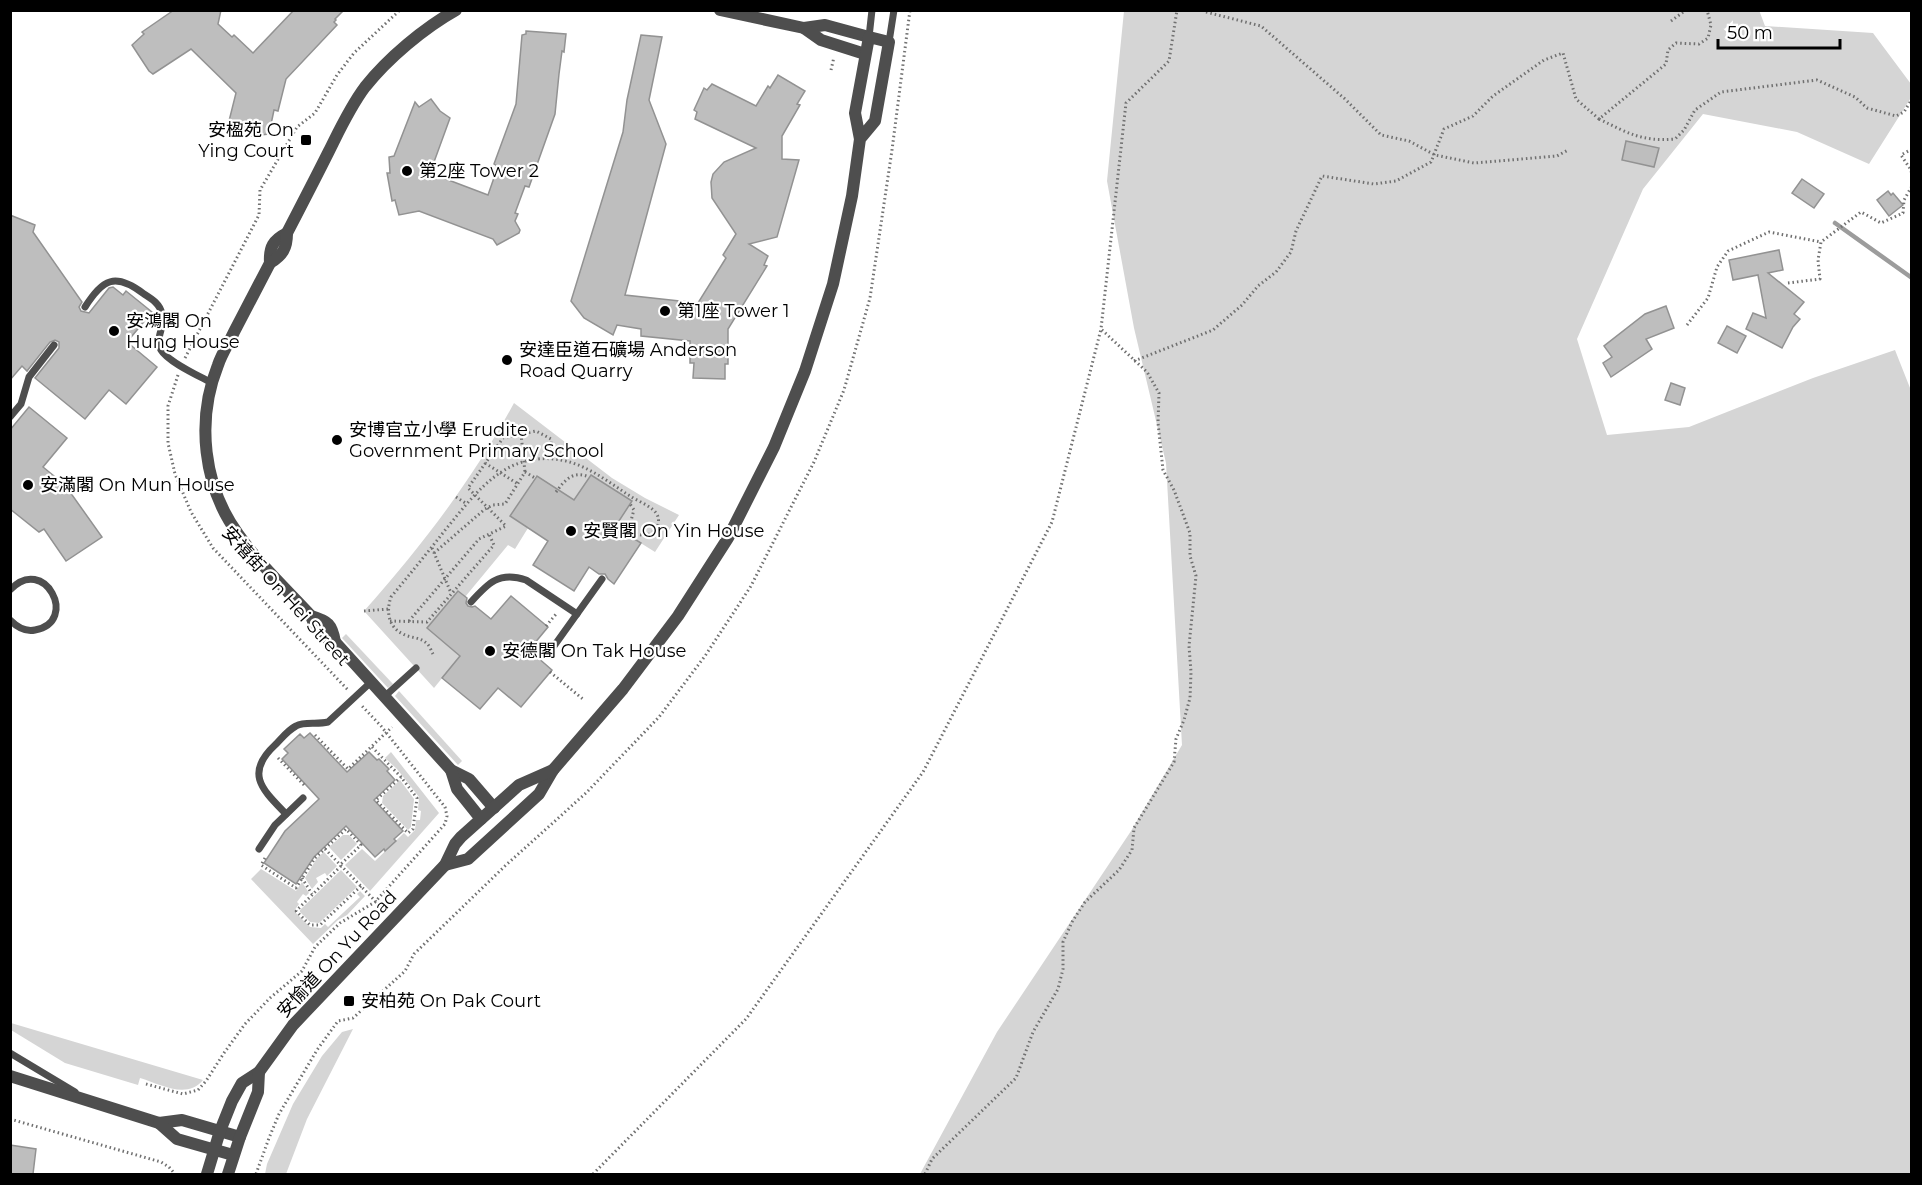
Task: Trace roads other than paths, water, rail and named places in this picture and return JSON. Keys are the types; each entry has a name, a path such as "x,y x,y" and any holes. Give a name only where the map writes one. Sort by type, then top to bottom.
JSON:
{"street":[{"name":"安禧街 On Hei Street","path":"456,10 428,29 392,59 366,86 351,107 287,233 286,245 280,257 270,263 218,363 207,403 205,443 208,463 219,500 227,517 248,548 311,616 315,628 323,638 335,642 451,770 469,779 507,823"},
{"path":"720,10 804,28 825,25 889,42"},
{"path":"804,28 821,40 885,60"},
{"name":"安愉道 On Yu Road","path":"445,865 468,860 539,794 553,770 623,689 678,616 728,538 774,447 805,371 833,284 852,196 860,139 855,113 869,37"},
{"name":"安愉道 On Yu Road","path":"860,139 874,121 889,42"},
{"name":"安禧街 On Hei Street","path":"451,770 457,789 494,834"},
{"name":"安愉道 On Yu Road","path":"207,1174 220,1131 242,1083 259,1072 293,1024 445,865 454,844 519,784 553,770"},
{"name":"安愉道 On Yu Road","path":"228,1174 233,1155 258,1092 259,1072"},
{"path":"10,1076 159,1123 177,1139 233,1155"},
{"path":"159,1123 182,1120 240,1137"}],"lane":[{"name":"安愉道 On Yu Road","path":"869,37 872,10"},
{"path":"889,42 894,10"},
{"path":"85,307 96,290 106,283 120,281 135,286 158,304 163,317 159,345 165,355 183,363 212,383"},
{"path":"10,417 21,404 29,377 54,345"},
{"path":"471,602 492,581 517,577 526,580 577,614"},
{"path":"554,646 602,579"},
{"path":"10,590 18,582 26,580 41,582 53,592 56,608 50,622 36,630 20,628 10,620"},
{"path":"384,698 416,668"},
{"path":"286,814 262,787 258,770 261,761 296,726 328,722 370,682"},
{"path":"259,849 275,825 303,798"},
{"path":"10,1053 90,1101"}],"waterway":[{"path":"1835,223 1912,278"}],"place":[{"name":"安楹苑 On Ying Court","path":"306,140"},
{"name":"第2座 Tower 2","path":"407,171"},
{"name":"第1座 Tower 1","path":"665,311"},
{"name":"安鴻閣 On Hung House","path":"114,331"},
{"name":"安達臣道石礦場 Anderson Road Quarry","path":"507,360"},
{"name":"安博官立小學 Erudite Government Primary School","path":"337,440"},
{"name":"安滿閣 On Mun House","path":"28,485"},
{"name":"安賢閣 On Yin House","path":"571,531"},
{"name":"安德閣 On Tak House","path":"490,651"},
{"name":"安柏苑 On Pak Court","path":"349,1001"}]}
